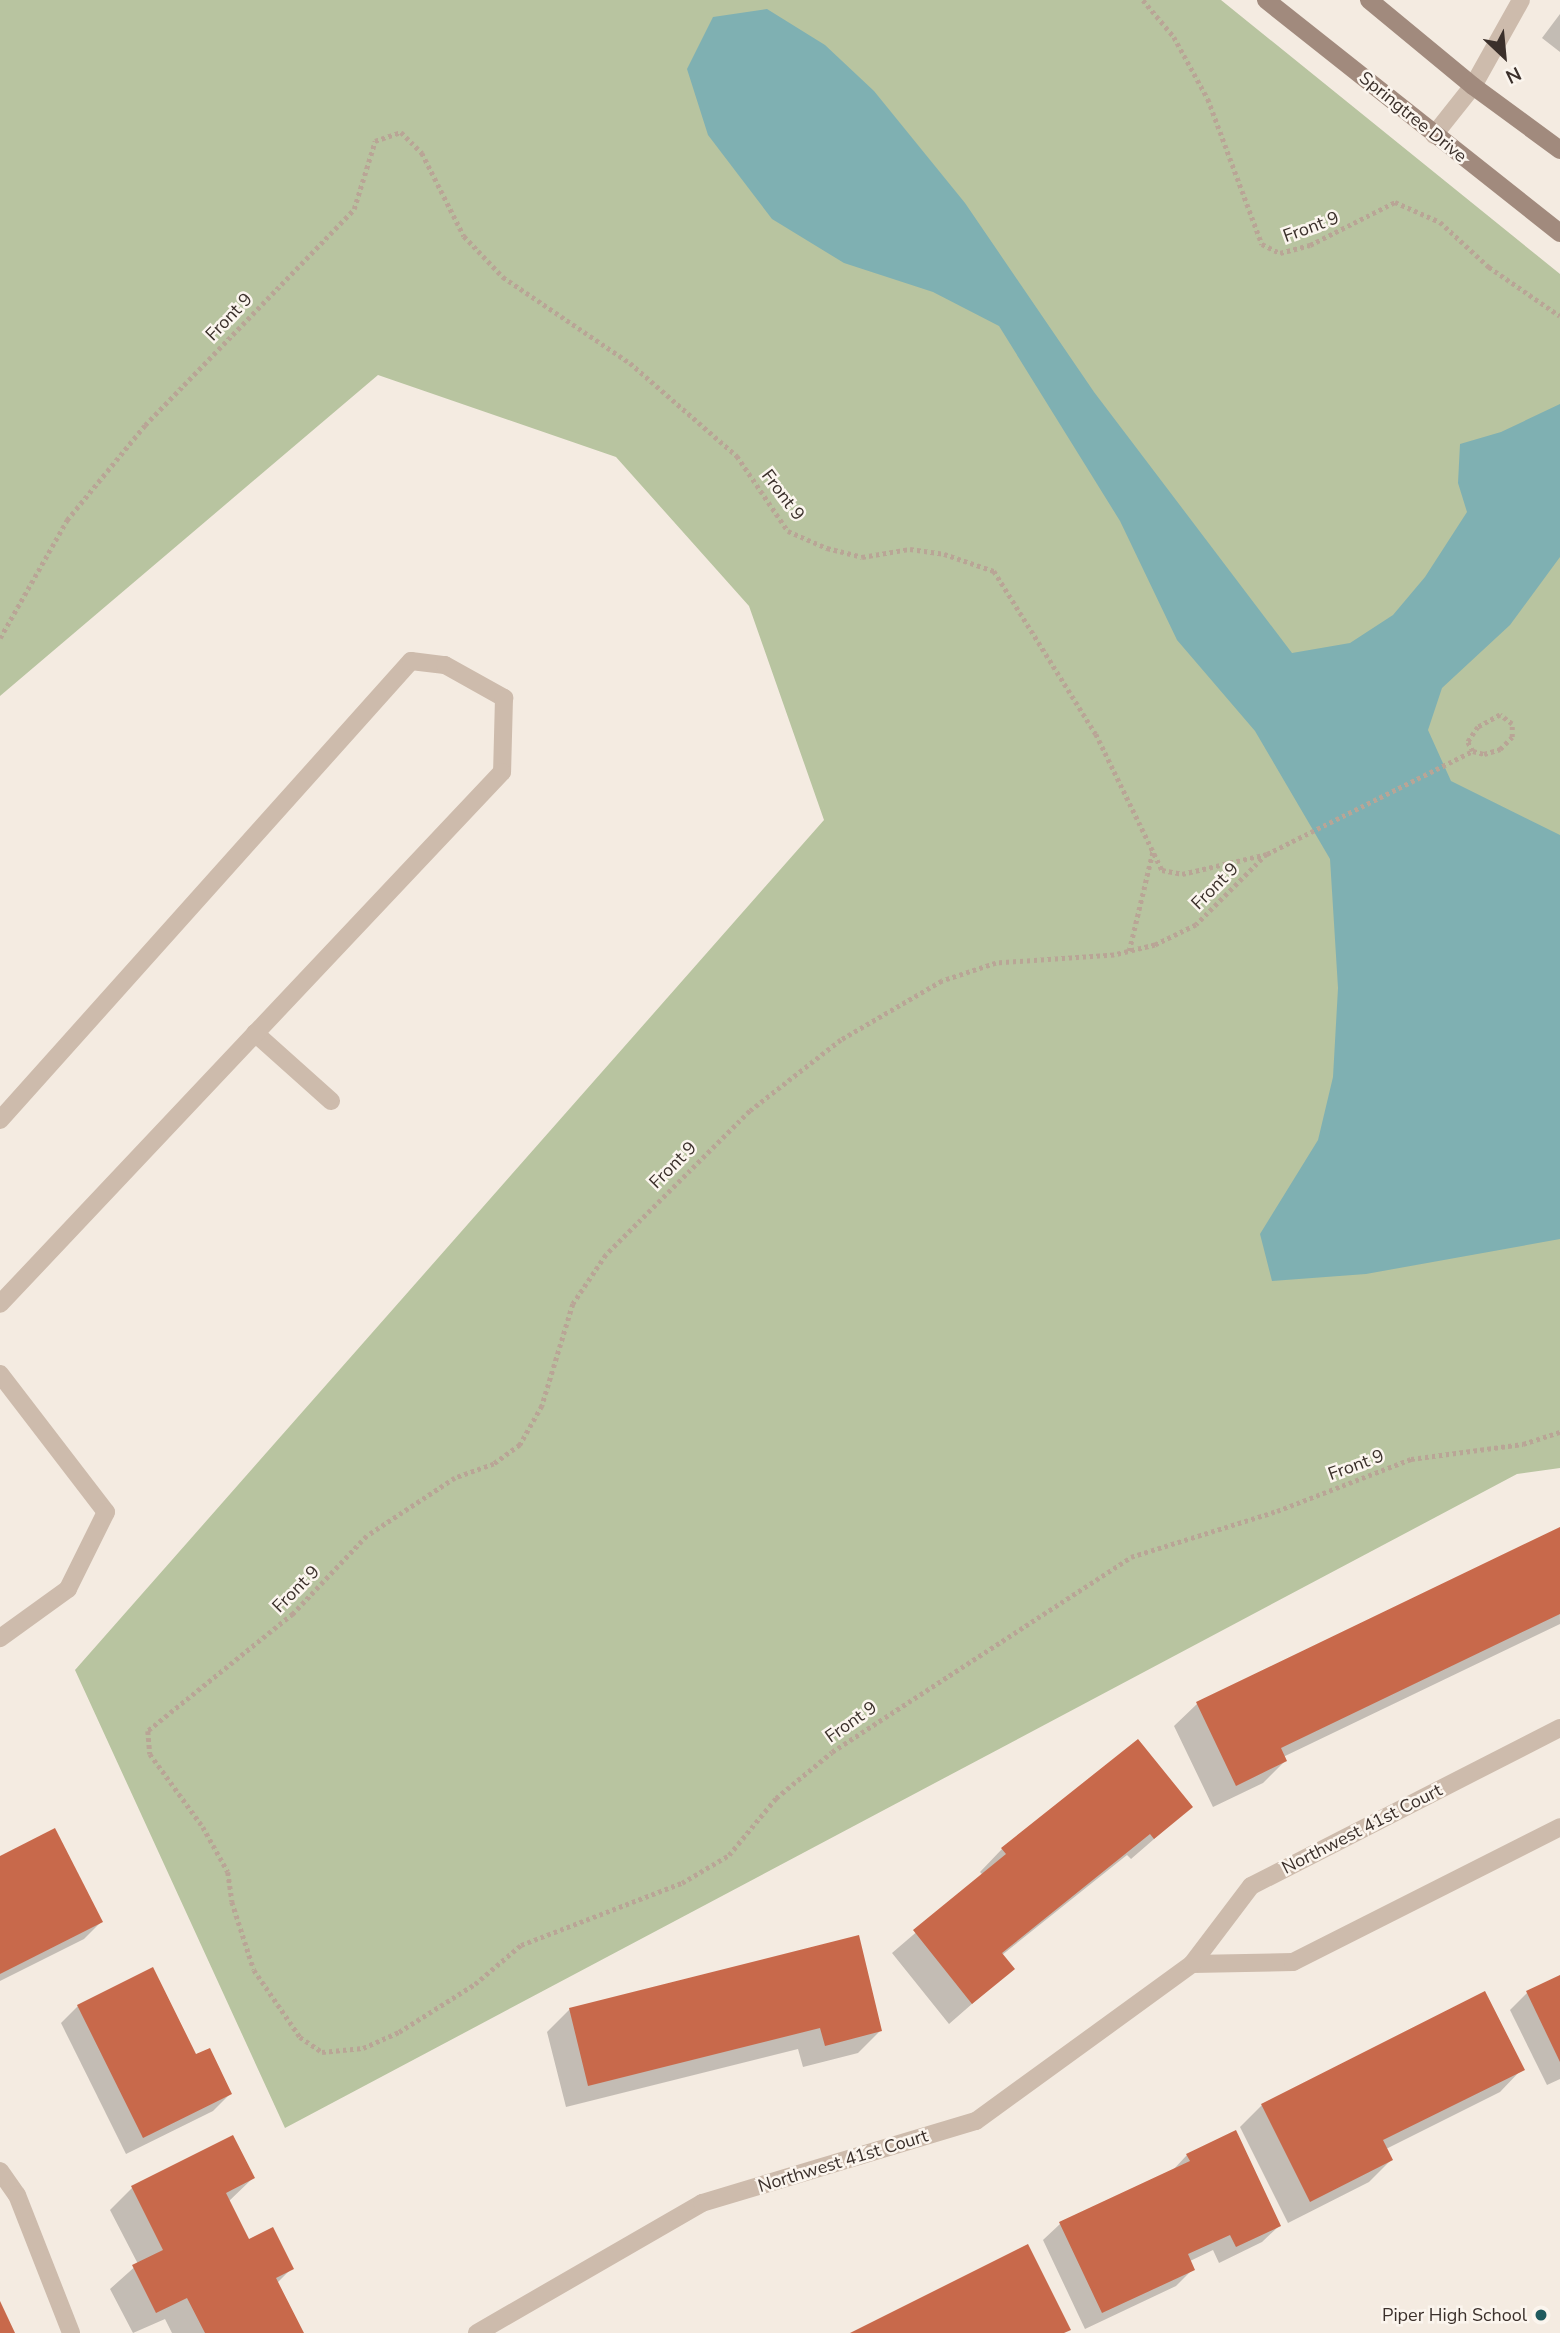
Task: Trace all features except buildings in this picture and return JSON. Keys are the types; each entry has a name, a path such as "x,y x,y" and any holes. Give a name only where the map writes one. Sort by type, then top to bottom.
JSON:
{"street":[{"name":"Springtree Drive","path":"1266,0 1560,233"},
{"path":"1369,0 1473,86 1560,150"},
{"path":"1434,135 1473,86 1521,0"},
{"path":"0,1120 411,661 445,665 504,698 502,772 0,1304"},
{"path":"255,1032 331,1101"},
{"path":"0,1374 106,1512 68,1589 0,1637"},
{"name":"Northwest 41st Court","path":"477,2333 702,2203 976,2121 1192,1964 1251,1885 1560,1728"},
{"path":"1192,1964 1293,1962 1560,1827"},
{"path":"0,2171 17,2195 71,2333"}],"path":[{"name":"Front 9","path":"1143,0 1174,37 1208,99 1262,244 1280,253 1310,245 1395,202 1440,222 1489,267 1560,316"},
{"name":"Front 9","path":"0,638 75,510 145,425 354,209 375,141 401,132 422,153 464,236 503,276 630,363 737,456 788,531 827,548 863,557 910,549 944,554 994,571 1097,734 1162,870 1182,874 1267,854"},
{"path":"1267,854 1473,751 1484,754 1500,749 1512,737 1512,724 1500,715 1478,727 1468,742 1473,751"},
{"path":"1129,951 1154,850"},
{"name":"Front 9","path":"1267,854 1196,925 1155,945 1129,951 996,963 942,981 841,1040 750,1111 606,1255 573,1304 542,1406 520,1445 494,1464 454,1478 367,1536 293,1614 148,1731 150,1754 203,1827 228,1872 232,1902 254,1970 300,2037 322,2052 363,2048 399,2032 475,1984 521,1945 682,1883 729,1855 776,1798 832,1752 1131,1557 1277,1511 1411,1460 1523,1444 1560,1432"}],"green space":[{"path":"0,0 1221,0 1560,274 1560,1468 1517,1474 285,2128 75,1670 824,820 749,606 616,457 378,375 0,696"}],"water":[{"path":"767,9 825,45 874,91 965,203 1094,392 1292,653 1350,643 1393,615 1425,577 1467,512 1458,483 1460,444 1501,432 1560,404 1560,557 1510,625 1442,688 1428,730 1451,781 1560,835 1560,1239 1366,1274 1272,1281 1260,1234 1318,1140 1333,1077 1338,988 1330,859 1255,731 1177,640 1120,521 999,326 933,292 844,263 772,219 708,135 687,69 713,17"}],"place":[{"name":"Piper High School","path":"1541,2315"}]}
